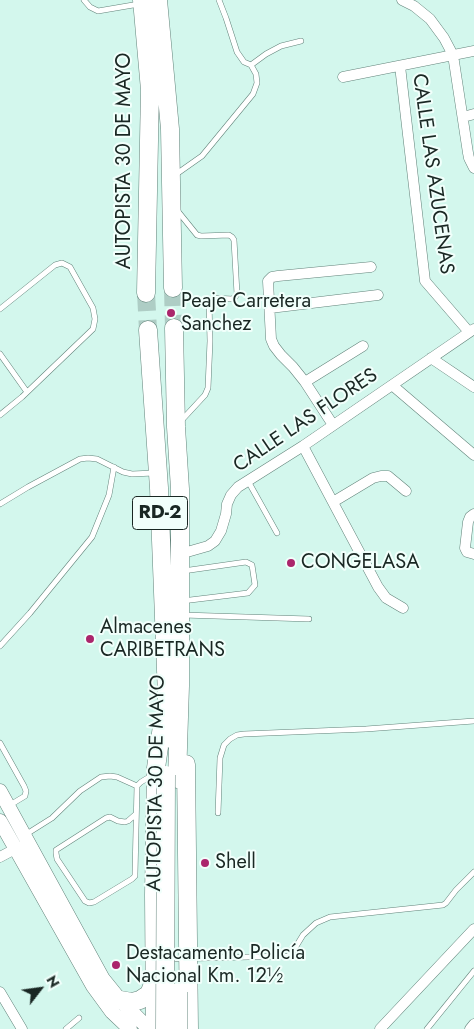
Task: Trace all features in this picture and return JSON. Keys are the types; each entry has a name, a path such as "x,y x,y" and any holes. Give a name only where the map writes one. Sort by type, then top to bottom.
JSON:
{"highway":[{"name":"AUTOPISTA 30 DE MAYO","path":"148,1 168,96 173,288"},
{"name":"AUTOPISTA 30 DE MAYO","path":"146,293 150,90 148,1"},
{"name":"AUTOPISTA 30 DE MAYO","path":"165,1029 166,776 180,608 180,489 176,426 174,328"},
{"name":"AUTOPISTA 30 DE MAYO","path":"148,330 173,691"},
{"path":"159,481 180,489"},
{"path":"173,691 186,738 188,1029"},
{"name":"AUTOPISTA 30 DE MAYO","path":"166,776 178,1029"},
{"path":"155,1029 155,959 166,776"},
{"path":"120,1000 132,1002 140,1000 149,994 155,979"}],"street":[{"path":"402,0 414,6 430,19 454,55 469,158 474,168"},
{"path":"343,77 474,51"},
{"name":"CALLE LAS AZUCENAS","path":"400,66 425,280 472,330"},
{"path":"463,117 474,114"},
{"path":"333,425 305,382 281,355 270,339 268,281 272,277 371,267"},
{"path":"270,308 378,295"},
{"name":"CALLE LAS FLORES","path":"180,562 215,542 221,531 231,494 238,487 302,446 472,330"},
{"path":"305,382 363,346"},
{"path":"431,358 474,388"},
{"path":"392,385 474,455"},
{"path":"302,446 378,587 386,598 404,608"},
{"path":"333,502 373,478 381,476 388,476 406,491"},
{"path":"474,514 468,522 465,548 467,552 474,554"},
{"path":"0,791 103,980 149,1029"},
{"path":"0,821 93,986 112,1012 130,1029"},
{"path":"0,857 27,840"},
{"path":"380,1029 474,929"},
{"path":"0,992 22,1029"},
{"path":"470,1029 474,1024"}],"lane":[{"path":"84,0 90,7 98,11 148,1"},
{"path":"171,178 202,156 253,94 257,83 256,74 237,52 219,0"},
{"path":"250,65 281,46 301,41"},
{"path":"171,203 197,235 229,235 232,237 234,240 237,294 232,299 214,298 209,302 208,388 205,396 176,426"},
{"path":"0,309 55,265 62,263 70,267 92,308 95,319 93,329 0,415"},
{"path":"0,354 27,392"},
{"path":"0,504 80,459 97,458 123,472 159,481"},
{"path":"0,646 92,537 109,495 114,467"},
{"path":"248,480 277,533"},
{"path":"180,562 246,562 252,566 255,585 248,593 180,608"},
{"path":"180,608 309,619"},
{"path":"218,813 220,758 224,745 230,739 237,736 244,734 366,729 474,721"},
{"path":"0,744 26,791 25,796 8,806"},
{"path":"136,814 125,822 110,817 106,818 56,850 58,859 83,900 87,903 98,900 135,876 137,786 141,782 166,776"},
{"path":"27,840 80,791 101,777 117,777 137,786"},
{"path":"155,959 288,956 316,923 330,917 443,905 474,872"},
{"path":"426,1029 474,970"},
{"path":"66,1029 79,1018"}],"tunnel":[{"path":"173,288 174,328"},
{"path":"146,293 148,330"}],"place":[{"name":"Peaje Carretera Sanchez","path":"171,313"},
{"name":"CONGELASA","path":"291,563"},
{"name":"Almacenes CARIBETRANS","path":"90,639"},
{"name":"Shell","path":"205,863"},
{"name":"Destacamento Policía Nacional Km. 12½","path":"116,965"}]}
